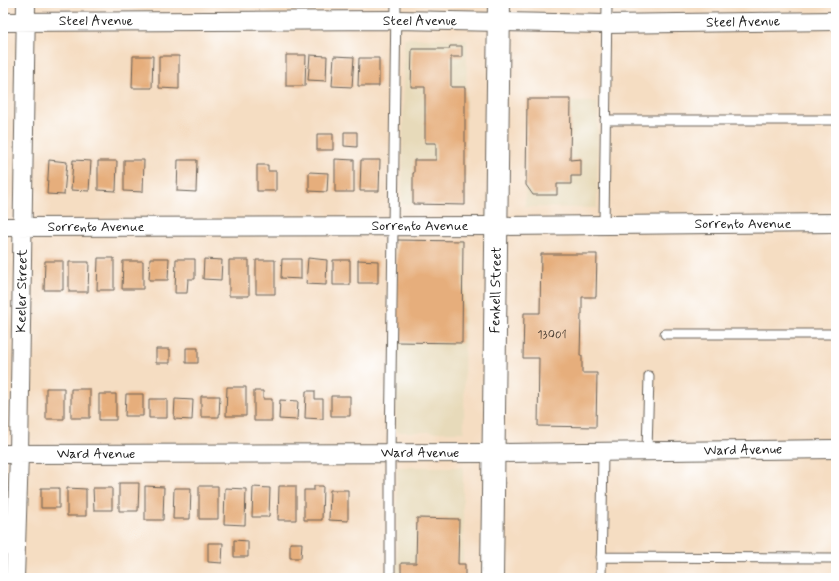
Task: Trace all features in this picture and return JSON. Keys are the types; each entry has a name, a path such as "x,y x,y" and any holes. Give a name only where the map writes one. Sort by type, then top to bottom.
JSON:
{"street":[{"name":"Keeler Street","path":"15,578 11,454 23,227 26,3"},
{"name":"Steel Avenue","path":"3,22 396,12 499,12 606,24 836,21"},
{"name":"Fenkell Street","path":"492,578 499,12"},
{"name":"Sorrento Avenue","path":"3,227 393,225 497,226 836,223"},
{"name":"Ward Avenue","path":"11,454 493,453 836,449"}],"lane":[{"path":"604,225 607,3"},
{"path":"390,578 390,453 396,12"},
{"path":"605,120 836,120"},
{"path":"665,334 836,334"},
{"path":"647,451 649,376"},
{"path":"601,578 603,452"},
{"path":"601,557 836,558"}],"shaded area":[{"path":"404,38 467,39 465,205 402,204"},
{"path":"527,101 598,102 597,208 525,207"},
{"path":"396,241 465,241 464,432 396,432"},
{"path":"397,467 463,467 463,578 397,578"}],"building":[{"path":"450,46 462,46 462,57 451,57 451,87 465,87 465,205 413,204 414,160 436,160 436,143 425,143 425,87 411,87 412,49 449,49"},
{"path":"286,55 306,55 305,86 286,86"},
{"path":"310,55 327,56 326,81 308,80"},
{"path":"133,56 153,56 152,88 132,88"},
{"path":"159,56 179,56 179,89 159,88"},
{"path":"334,56 354,57 352,87 332,86"},
{"path":"359,58 379,58 379,86 358,86"},
{"path":"527,99 571,99 570,160 581,159 581,176 571,176 571,184 557,184 557,195 533,195 526,185"},
{"path":"344,132 357,132 357,147 344,146"},
{"path":"317,134 333,134 333,150 317,150"},
{"path":"335,159 354,160 354,192 335,192"},
{"path":"49,160 67,162 64,195 47,194"},
{"path":"73,160 91,161 89,191 71,190"},
{"path":"124,160 144,160 143,192 124,191"},
{"path":"178,160 197,160 196,192 177,191"},
{"path":"361,160 380,160 379,191 360,191"},
{"path":"98,161 117,161 116,191 98,190"},
{"path":"257,165 268,165 268,171 276,171 276,191 257,191"},
{"path":"309,172 328,173 327,192 309,191"},
{"path":"397,240 463,241 462,343 396,342"},
{"path":"541,254 597,254 596,297 582,297 580,356 582,356 582,373 597,373 596,427 538,426 539,358 523,358 524,313 540,313"},
{"path":"98,258 114,258 114,290 97,290"},
{"path":"150,258 169,258 168,280 149,280"},
{"path":"308,258 327,260 326,285 306,284"},
{"path":"176,259 195,259 195,279 188,279 187,293 175,293"},
{"path":"204,259 222,260 221,280 203,279"},
{"path":"282,259 301,259 301,279 281,278"},
{"path":"229,260 249,260 249,296 229,296"},
{"path":"256,260 275,260 275,294 256,294"},
{"path":"333,260 350,260 350,285 333,285"},
{"path":"358,260 378,261 378,283 358,283"},
{"path":"45,261 63,261 63,290 44,290"},
{"path":"123,261 143,261 143,289 122,289"},
{"path":"69,262 89,262 88,292 69,292"},
{"path":"186,348 198,348 198,363 186,363"},
{"path":"156,349 170,349 170,363 156,363"},
{"path":"227,387 246,387 246,416 226,416"},
{"path":"46,388 64,388 64,419 46,419"},
{"path":"71,389 90,389 90,418 71,418"},
{"path":"254,391 263,391 263,399 272,399 272,421 254,421"},
{"path":"306,391 315,391 315,399 323,399 323,419 305,418"},
{"path":"99,394 116,394 116,420 99,420"},
{"path":"126,394 143,394 143,416 125,416"},
{"path":"201,396 220,396 219,417 201,417"},
{"path":"331,396 350,396 350,416 331,416"},
{"path":"149,399 167,399 167,418 149,418"},
{"path":"175,399 193,400 192,420 174,419"},
{"path":"280,400 298,401 297,420 279,419"},
{"path":"119,483 139,483 138,511 119,511"},
{"path":"145,486 164,487 163,520 145,520"},
{"path":"199,486 218,486 218,519 199,519"},
{"path":"279,486 296,486 296,520 278,520"},
{"path":"314,486 323,486 322,520 304,520 304,490 314,490"},
{"path":"253,487 270,488 269,517 252,517"},
{"path":"41,488 59,488 59,508 41,508"},
{"path":"67,488 86,489 86,516 67,516"},
{"path":"93,488 112,488 112,510 94,510"},
{"path":"174,488 191,488 190,519 173,519"},
{"path":"225,488 246,489 245,525 224,524"},
{"path":"330,490 348,490 348,521 329,520"},
{"path":"417,518 459,519 458,564 465,564 465,578 401,578 401,563 416,563"},
{"path":"234,540 248,541 248,557 234,557"},
{"path":"208,543 223,543 222,563 208,562"},
{"path":"290,543 302,543 301,558 290,558"}]}
